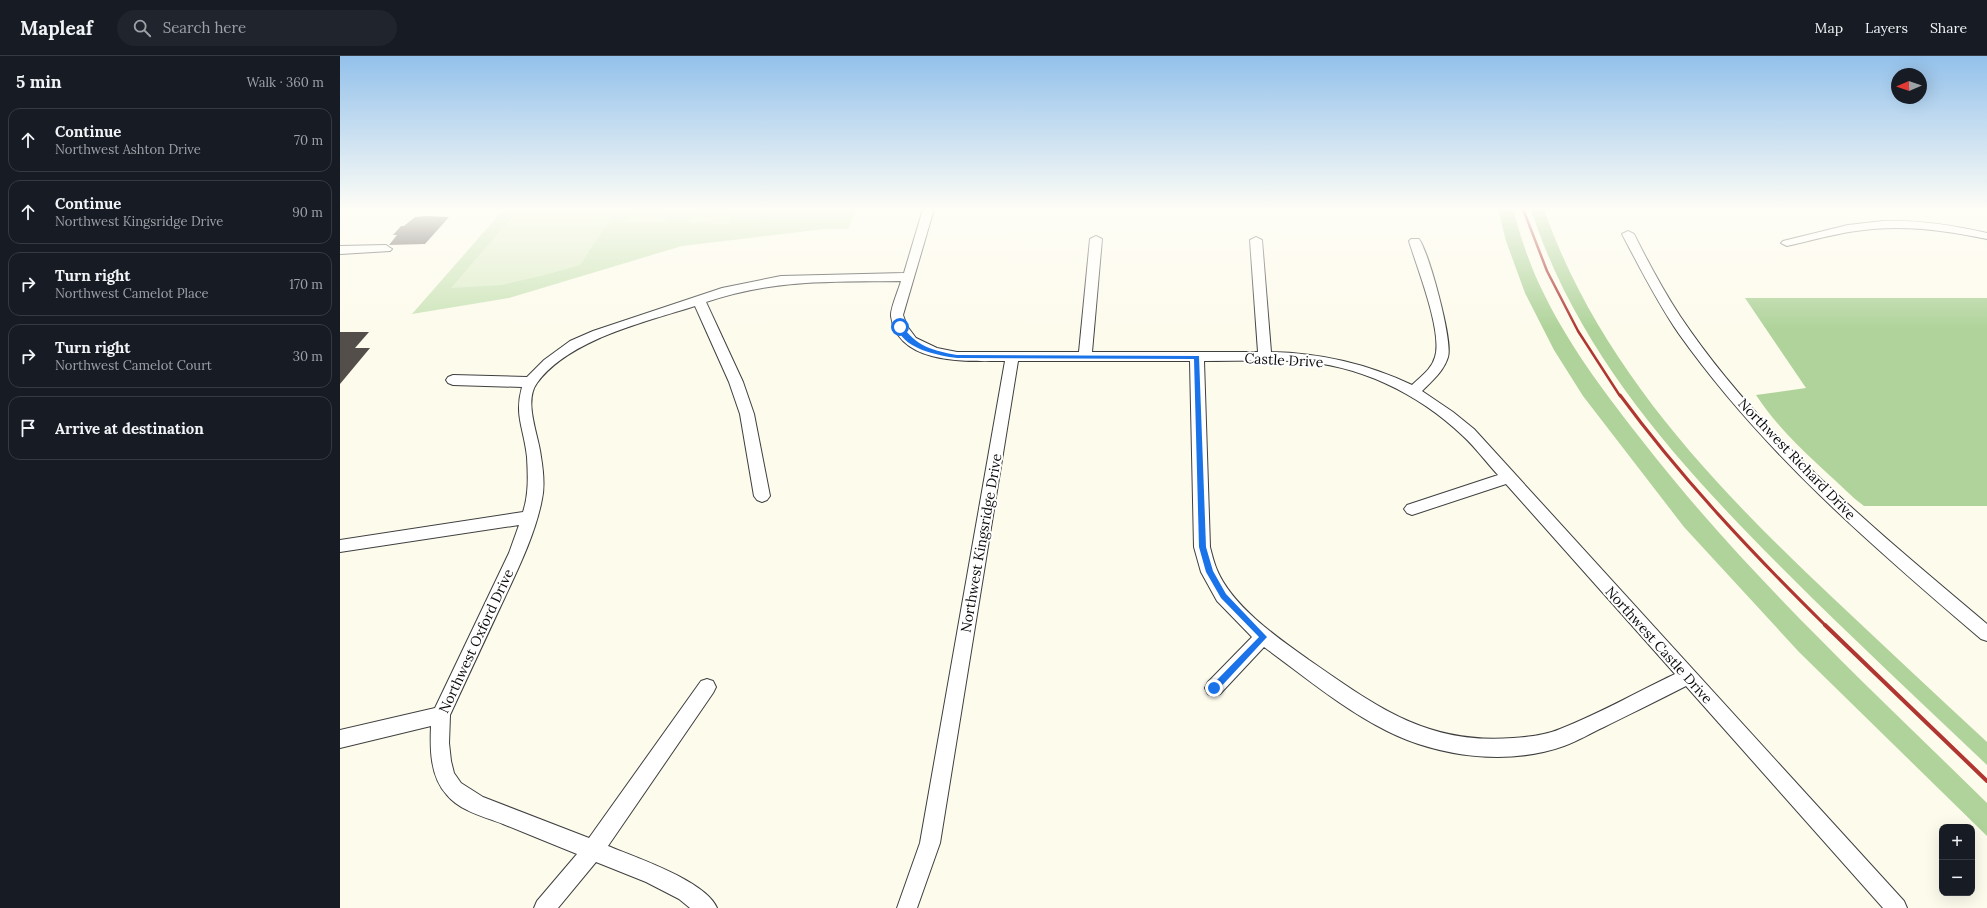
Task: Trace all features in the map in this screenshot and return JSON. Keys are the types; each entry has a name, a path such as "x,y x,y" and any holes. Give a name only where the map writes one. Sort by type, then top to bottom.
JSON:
{"street":[{"path":"340,250 386,249"},
{"path":"917,249 898,314 900,327 906,336 920,347 937,353 957,356 1197,357 1202,547 1209,572 1223,596 1263,637 1364,708 1388,721 1426,737 1460,745 1498,748 1534,745 1562,738 1688,677"},
{"path":"1084,356 1095,249"},
{"path":"1257,249 1265,357"},
{"path":"1414,391 1437,368 1443,352 1442,333 1417,249"},
{"name":"Northwest Richard Drive","path":"1636,249 1657,290 1684,331 1737,398 1769,434 1875,538 1987,634"},
{"path":"453,380 530,382 549,363 575,344 598,334 726,291 781,280 908,277"},
{"path":"699,301 736,382 747,414 762,496"},
{"name":"Northwest Kingsridge Drive","path":"906,908 930,843 1012,356"},
{"name":"Castle Drive","path":"1197,357 1296,358 1350,366 1384,377 1414,391"},
{"name":"Northwest Oxford Drive","path":"530,382 525,400 525,416 534,456 534,498 517,553 441,715 439,738 441,762 452,788 478,804 592,851 653,874 686,892 707,908"},
{"name":"Northwest Castle Drive","path":"1414,391 1444,410 1469,433 1897,908"},
{"path":"1412,509 1508,477"},
{"path":"340,546 529,517"},
{"path":"1214,688 1263,637"},
{"path":"544,908 592,851 707,687"},
{"path":"340,739 441,715"}],"green space":[{"path":"469,249 673,249 509,298 412,314"},
{"path":"485,249 591,249 580,265 545,275 502,285 451,288"},
{"path":"1509,249 1525,249 1540,286 1555,316 1578,354 1617,408 1683,491 1766,584 1854,673 1987,803 1987,836 1799,652 1684,527 1583,396 1554,350 1525,293"},
{"path":"1546,249 1560,249 1567,266 1595,320 1628,371 1664,420 1704,467 1789,556 1987,742 1987,765 1787,573 1709,492 1672,450 1637,406 1605,360 1576,312"},
{"path":"1745,298 1987,298 1987,506 1864,506 1855,499 1790,437 1766,410 1756,395 1806,388"}],"building":[{"path":"340,332 369,332 355,348 370,348 340,384"}],"railway":[{"path":"1538,249 1547,271 1578,331 1620,396"},
{"path":"1620,395 1668,456 1718,515 1825,625"},
{"path":"1825,625 1987,781"}],"route":[{"path":"900,327 906,336 920,347 937,353 957,356 1197,357 1202,547 1209,572 1223,596 1263,637 1214,688"}]}
